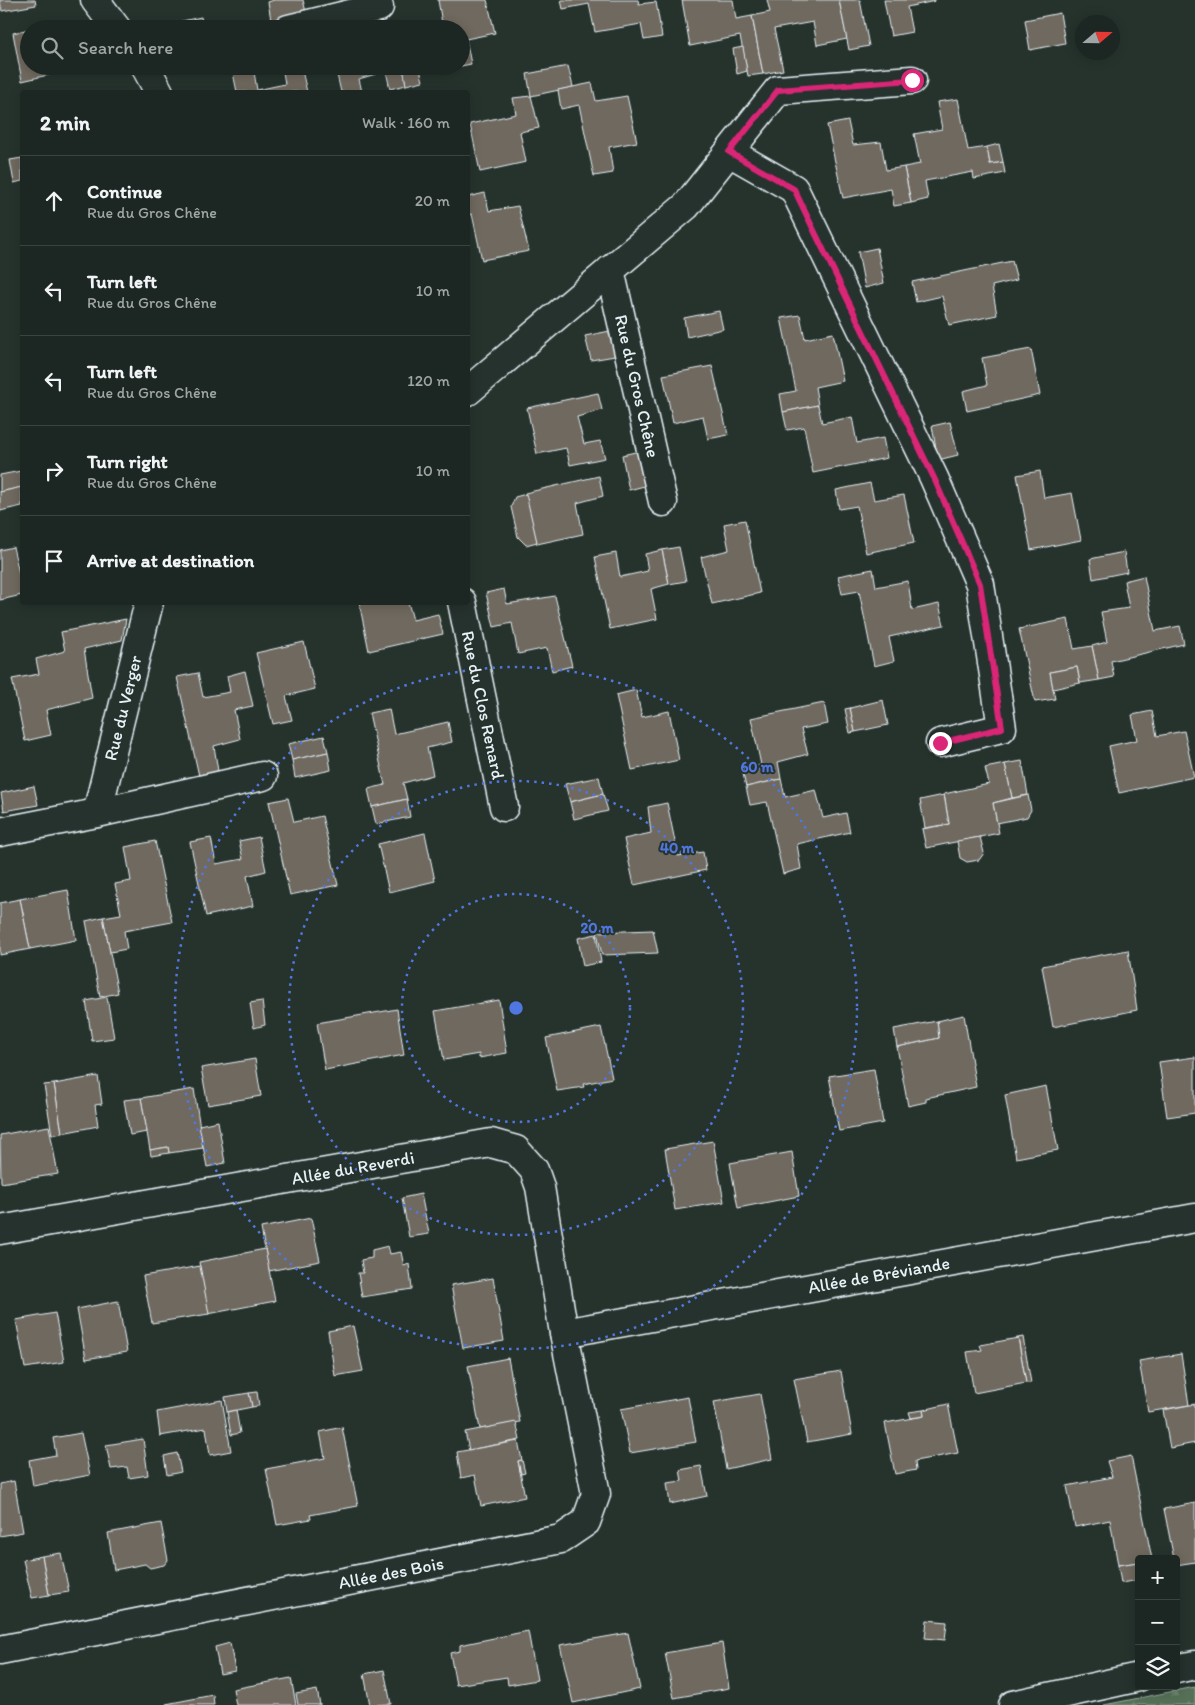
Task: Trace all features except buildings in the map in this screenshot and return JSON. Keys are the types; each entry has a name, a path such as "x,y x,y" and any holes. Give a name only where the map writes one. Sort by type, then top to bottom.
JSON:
{"street":[{"path":"95,0 110,20"},
{"path":"326,20 380,7"},
{"path":"150,75 159,90"},
{"path":"470,389 686,206 778,90 912,80"},
{"path":"729,152 794,189 934,478 980,584 1002,728 940,743"},
{"name":"Rue du Gros Chêne","path":"610,270 663,502"},
{"name":"Rue du Verger","path":"97,813 148,605"},
{"name":"Rue du Clos Renard","path":"463,605 504,807"},
{"path":"0,832 97,813 263,776"},
{"name":"Allée du Reverdi","path":"0,1230 491,1143 516,1150 534,1170 540,1187 564,1332"},
{"name":"Allée de Bréviande","path":"564,1332 1195,1218"},
{"name":"Allée des Bois","path":"0,1650 561,1540 586,1522 596,1494 564,1332"},
{"path":"1180,1668 1195,1665"},
{"path":"1013,1705 1135,1678"}],"green space":[{"path":"1195,1687 1195,1705 1104,1705 1180,1690"}],"route":[{"path":"912,80 778,90 729,152 794,189 934,478 980,584 1002,728 940,743"}]}
